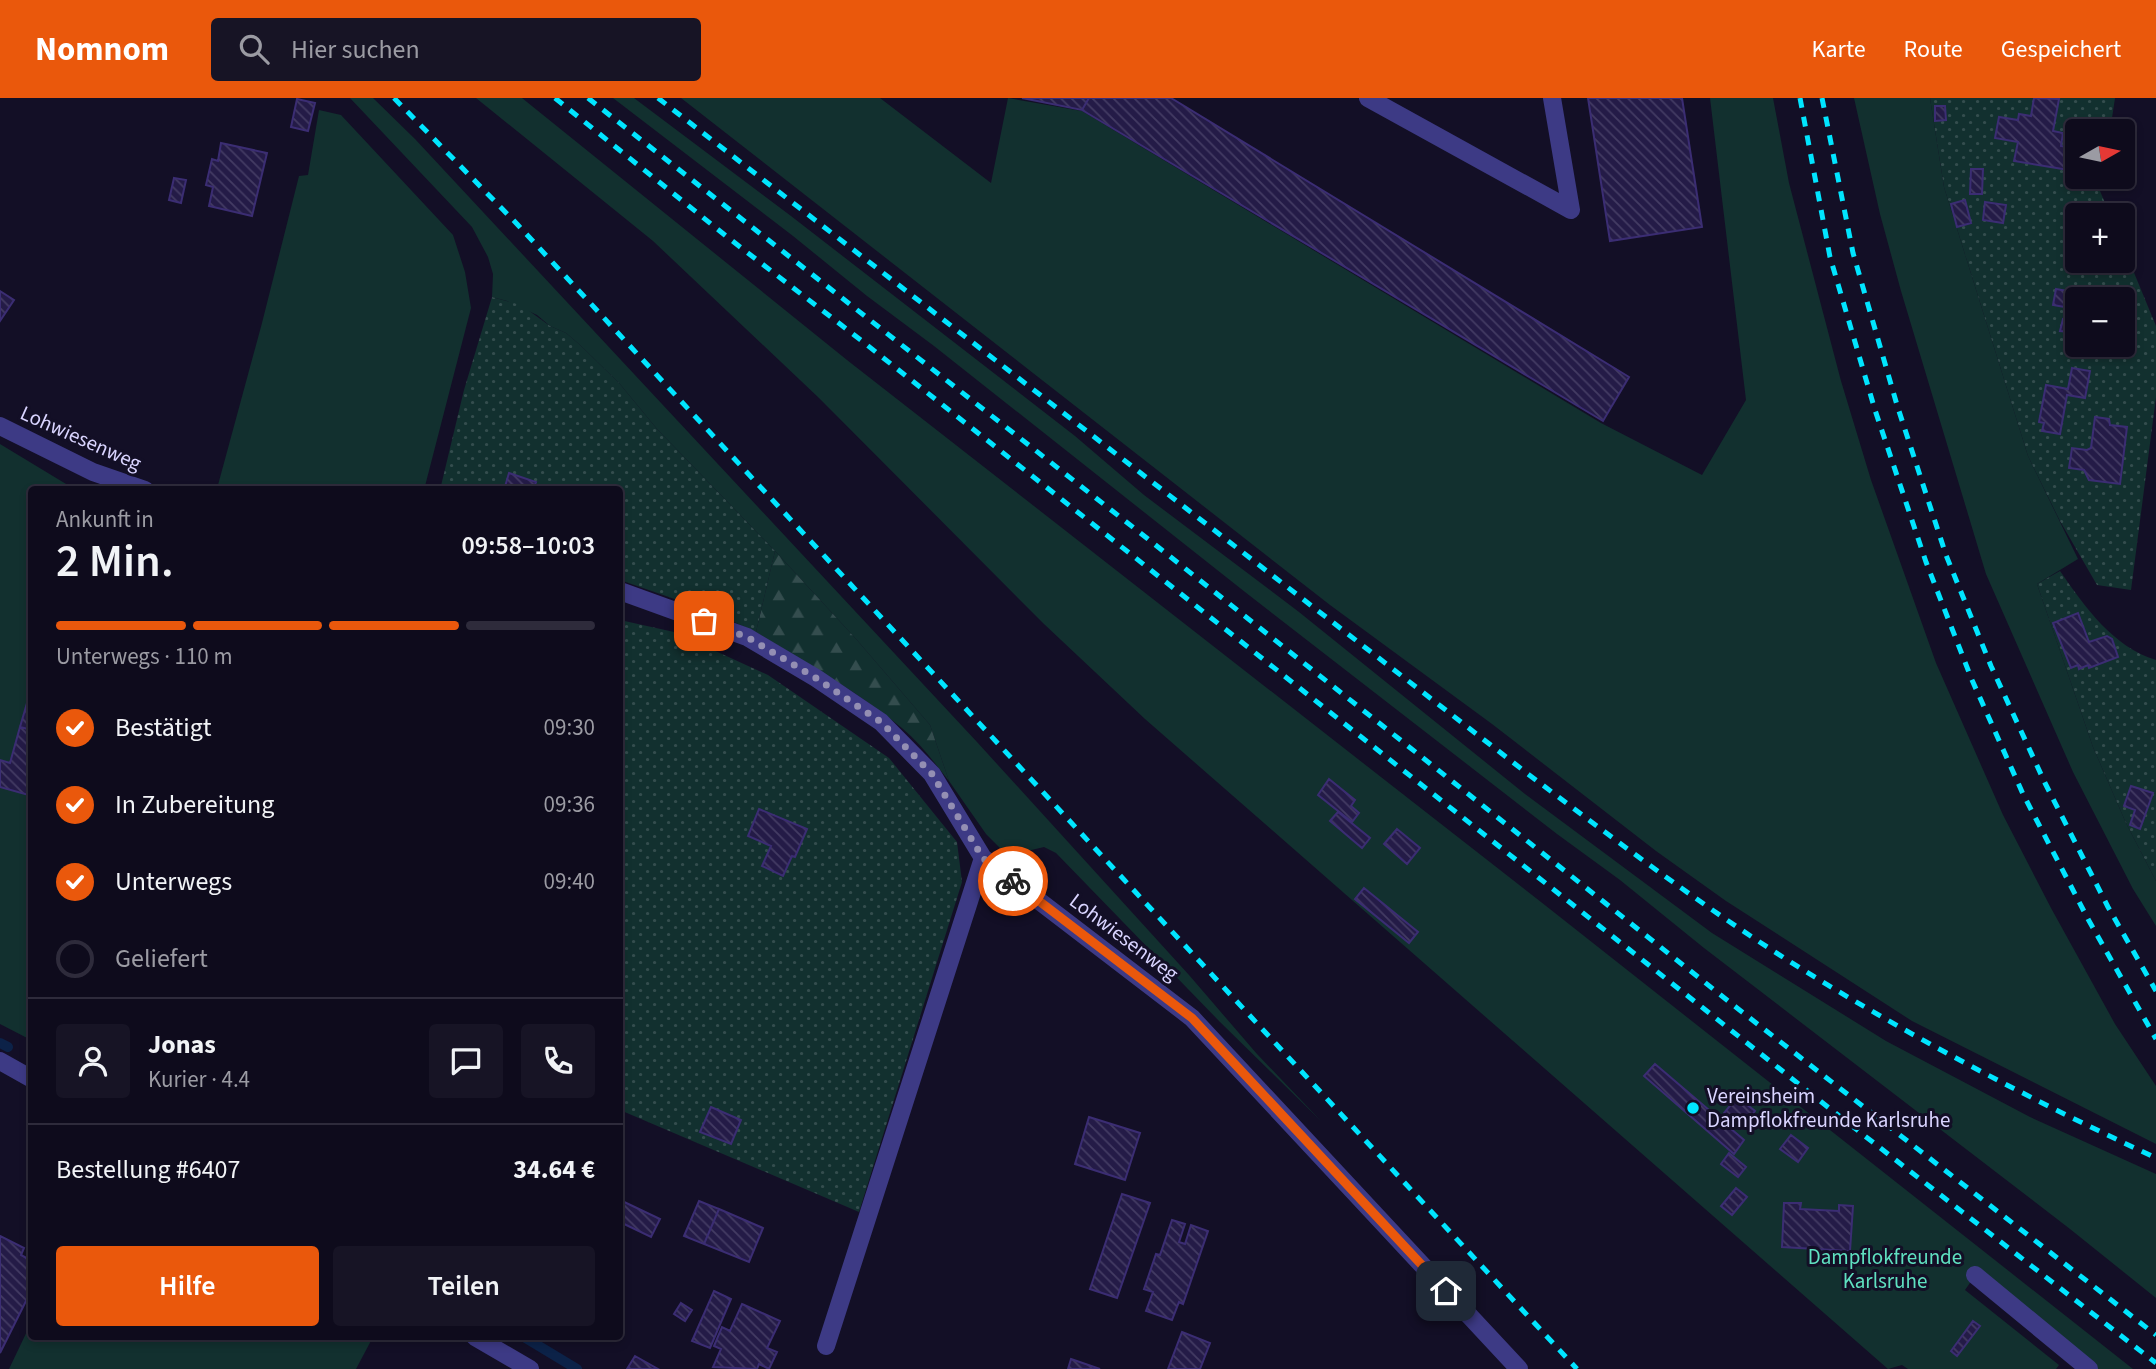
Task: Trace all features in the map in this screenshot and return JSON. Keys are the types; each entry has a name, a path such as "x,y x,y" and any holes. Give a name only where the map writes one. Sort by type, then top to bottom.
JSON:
{"lane":[{"path":"1368,98 1571,210 1552,98"},
{"name":"Lohwiesenweg","path":"0,426 93,472 133,486"},
{"name":"Lohwiesenweg","path":"623,592 747,637 816,678 881,722 932,774 983,858 1192,1018 1519,1369"},
{"path":"826,1346 983,858"},
{"path":"0,1061 28,1077"},
{"path":"1975,1275 2089,1369"},
{"path":"480,1340 530,1369"}],"green space":[{"path":"350,98 373,98 415,139 977,742 1189,975 1257,1054 1321,1121 1220,1022 1056,853 1044,847 1019,853 1001,849 986,834 949,781 930,725 856,639 657,429 619,383 580,345 537,315 492,297 493,274 488,257 472,227"},
{"name":"Dampflokfreunde Karlsruhe","path":"476,98 522,98 847,360 2133,1369 2098,1369 1979,1270 1965,1290 2059,1365 2056,1369 1908,1369 1902,1365 1888,1369 1145,719 1044,624 819,398 653,241"},
{"path":"613,98 634,98 791,216 1075,436 1144,495 1299,612 1525,794 1712,933 1886,1041 2030,1117 2156,1174 2156,1298 1245,592 934,346"},
{"path":"681,98 880,98 991,183 1008,98 1082,111 1601,423 1702,475 1746,400 1710,98 1773,98 1789,183 1841,381 1871,480 1936,663 2003,815 2051,908 2115,1024 2156,1086 2156,1144 1912,1021 1726,901 1330,605"},
{"path":"1854,98 1930,98 1944,187 2028,456 2078,559 2037,584 2093,747 2126,823 2156,881 2156,926 2133,889 2073,772 1986,574 1901,291 1880,214"},
{"path":"1930,98 2115,98 2112,119 2065,119 2065,189 2100,189 2105,203 2065,203 2065,273 2134,273 2156,326 2156,397 2131,590 2097,585 2060,521 2028,456 1944,187"},
{"path":"319,110 341,115 453,235 465,272 471,308 425,486 218,485 299,176 308,175"},
{"path":"492,297 521,305 550,326 566,333 619,383 657,429 775,551 756,632 712,612 623,581 623,486 441,486 464,390"},
{"path":"0,444 69,486 28,486 28,1038 0,1024"},
{"path":"775,551 930,725 949,781 915,740 885,714 756,632"},
{"path":"2060,571 2090,612 2113,636 2126,646 2156,660 2156,881 2126,823 2093,747 2037,584"},
{"path":"623,621 674,632 768,675 889,758 957,842 962,882 859,1212 623,1111"},
{"path":"28,1329 28,1340 371,1340 356,1369 9,1369"}],"building":[{"path":"1022,98 1089,98 1082,110"},
{"path":"1089,98 1171,98 1629,377 1603,421 1082,110"},
{"path":"1588,98 1682,98 1702,227 1610,241"},
{"path":"2034,98 2059,99 2053,131 2063,133 2061,146 2065,147 2065,169 2014,161 2018,142 1995,138 1999,117 2018,120 2019,114 2031,116"},
{"path":"297,99 315,103 308,131 291,127"},
{"path":"1935,106 1945,106 1946,120 1935,121"},
{"path":"221,143 267,153 252,216 209,206 213,187 206,185 212,159 218,161"},
{"path":"1971,169 1983,169 1982,194 1970,194"},
{"path":"174,178 186,180 181,203 169,200"},
{"path":"1965,200 1971,223 1957,227 1951,204"},
{"path":"1985,202 2006,205 2003,223 1983,220"},
{"path":"2056,289 2065,290 2065,307 2053,305"},
{"path":"0,291 14,300 0,321"},
{"path":"2063,319 2065,319 2065,332 2060,331"},
{"path":"2072,368 2090,371 2085,398 2067,395 2060,434 2042,431 2044,423 2039,422 2046,385 2068,389"},
{"path":"2095,417 2109,419 2110,425 2127,427 2120,484 2089,480 2084,470 2069,468 2072,448 2091,448"},
{"path":"509,473 536,482 534,486 505,486"},
{"path":"2078,613 2089,642 2107,636 2112,639 2118,657 2089,668 2088,665 2079,669 2078,665 2071,668 2053,623"},
{"path":"28,700 28,729 20,727"},
{"path":"20,727 28,729 28,795 0,787 0,760 10,763"},
{"path":"1329,779 1355,800 1351,806 1359,813 1352,822 1318,795"},
{"path":"2131,786 2153,793 2140,829 2130,825 2135,810 2124,806"},
{"path":"759,809 807,829 783,876 762,866 771,846 748,836"},
{"path":"1338,812 1370,838 1362,848 1330,821"},
{"path":"1397,829 1420,848 1407,864 1384,844"},
{"path":"1364,888 1418,932 1409,943 1355,899"},
{"name":"Vereinsheim Dampflokfreunde Karlsruhe","path":"1655,1064 1744,1140 1734,1154 1644,1076"},
{"path":"1737,1097 1755,1111 1742,1128 1724,1113"},
{"path":"711,1107 741,1120 731,1144 700,1132"},
{"path":"1089,1117 1140,1133 1125,1180 1075,1164"},
{"path":"1791,1135 1808,1148 1798,1162 1780,1149"},
{"path":"1729,1153 1746,1167 1738,1177 1721,1164"},
{"path":"1736,1188 1747,1197 1732,1215 1721,1206"},
{"path":"1122,1194 1150,1203 1117,1298 1090,1289"},
{"path":"623,1201 660,1219 651,1237 623,1223"},
{"path":"699,1201 719,1209 704,1244 684,1236"},
{"path":"1784,1203 1801,1203 1800,1209 1839,1211 1839,1205 1853,1206 1850,1251 1782,1247"},
{"path":"719,1209 763,1228 749,1262 704,1244"},
{"path":"1172,1220 1185,1224 1179,1242 1185,1244 1191,1225 1208,1231 1183,1304 1179,1302 1172,1320 1146,1311 1153,1292 1144,1289"},
{"path":"0,1236 24,1248 21,1255 28,1259 28,1297 0,1353"},
{"path":"714,1291 731,1299 710,1348 692,1341"},
{"path":"681,1303 692,1310 685,1321 674,1314"},
{"path":"742,1304 780,1321 767,1348 777,1352 769,1369 759,1364 757,1369 713,1367 721,1349 714,1346 722,1327 730,1331"},
{"path":"1973,1321 1980,1326 1957,1356 1951,1351"},
{"path":"1182,1332 1210,1343 1200,1369 1168,1369"},
{"path":"635,1356 658,1369 627,1369"},
{"path":"1071,1359 1100,1369 1068,1369"}],"waterway":[{"path":"0,1043 8,1047"},
{"path":"529,1340 577,1369"}],"railway":[{"path":"394,98 517,224 1577,1369"},
{"path":"555,98 1829,1108 2156,1363"},
{"path":"588,98 1737,1008 2156,1335"},
{"path":"658,98 1528,774 1698,900 1805,971 1891,1022 2022,1093 2156,1158"},
{"path":"1800,98 1830,257 1875,410 1926,562 1972,680 2023,794 2088,919 2156,1039"},
{"path":"1822,98 1853,253 1897,405 1946,555 1991,666 2045,783 2108,907 2156,991"}],"way so far":[{"path":"704,621 747,637 816,678 881,722 932,774 983,858 1013,881"}],"place":[{"name":"Vereinsheim Dampflokfreunde Karlsruhe","path":"1693,1108"}],"route":[{"path":"1013,881 1192,1018 1446,1291"}]}
